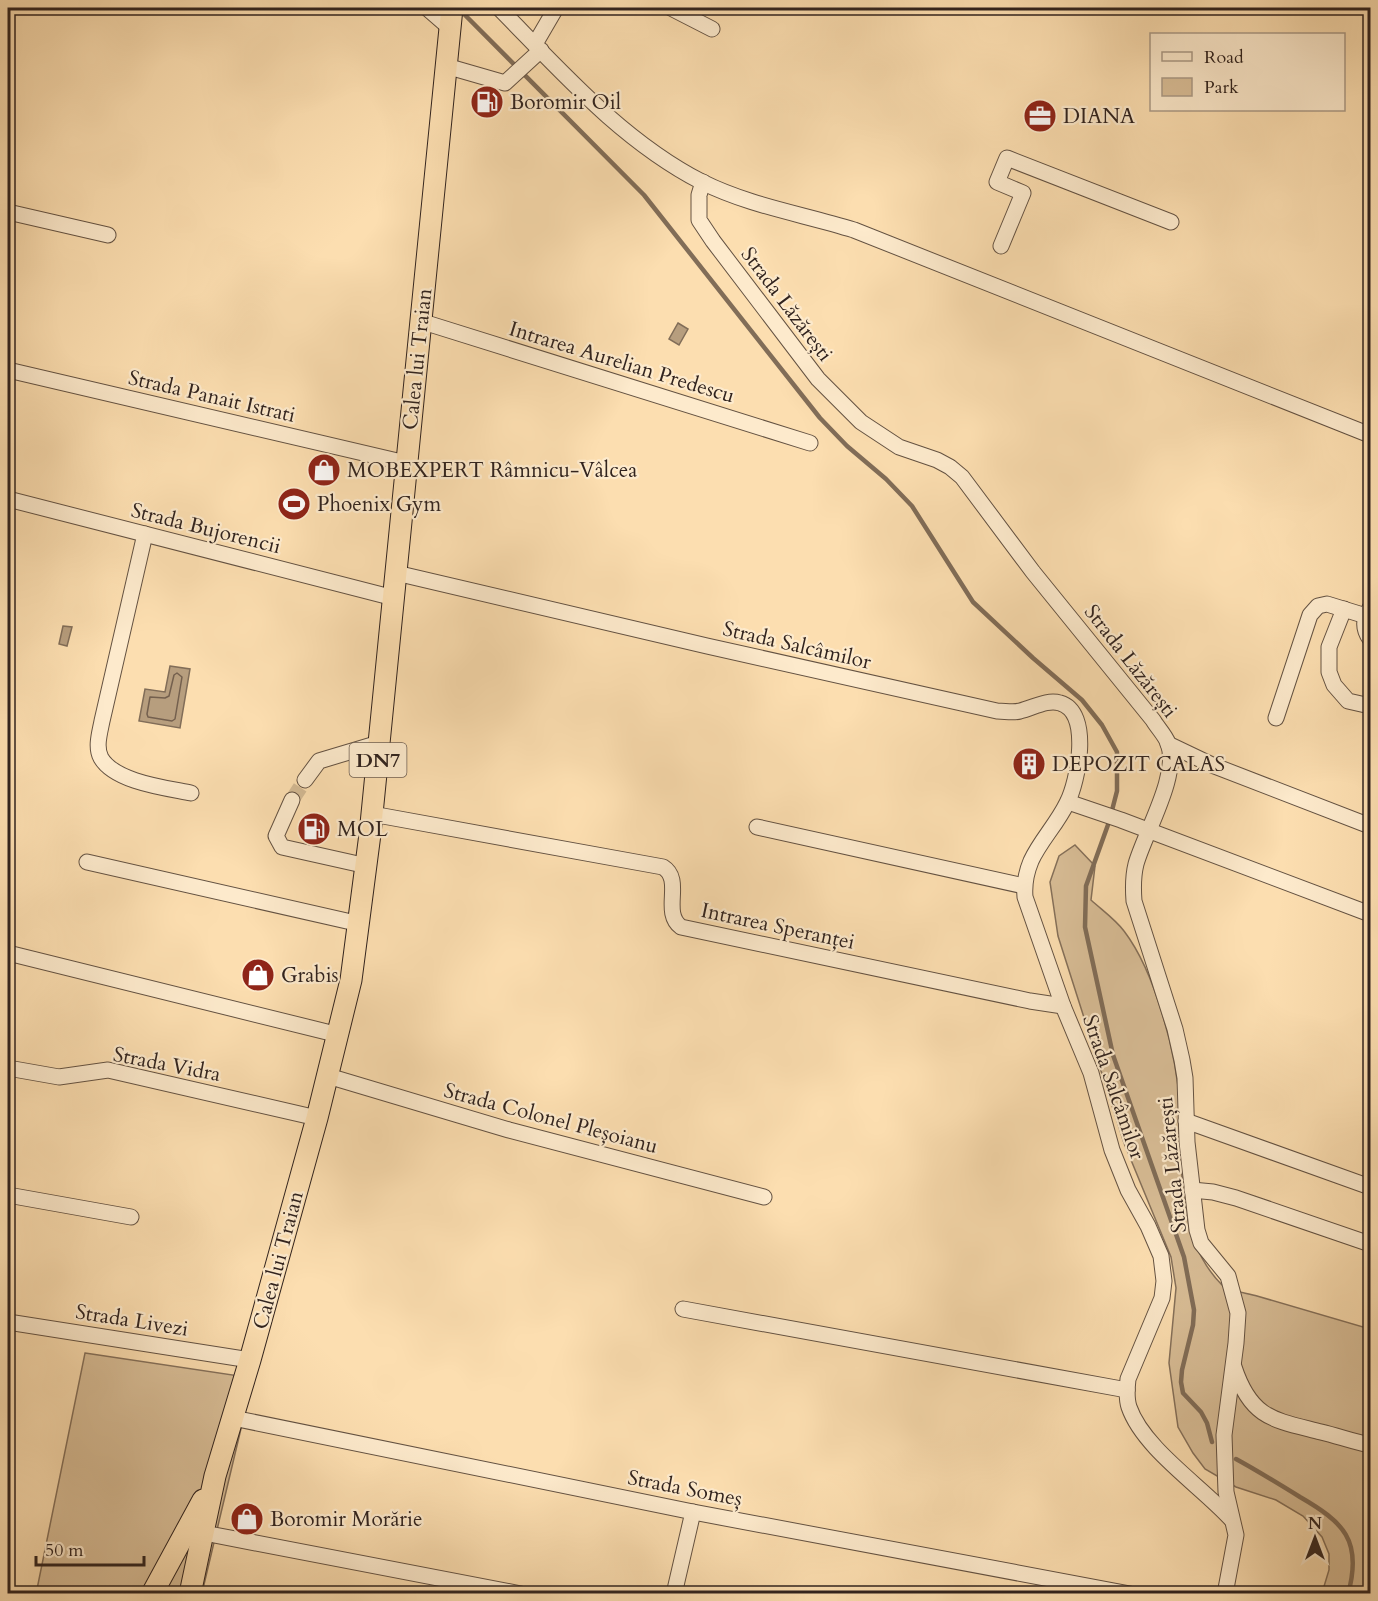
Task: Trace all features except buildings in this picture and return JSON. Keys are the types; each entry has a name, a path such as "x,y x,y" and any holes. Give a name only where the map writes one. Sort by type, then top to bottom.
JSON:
{"highway":[{"name":"Calea lui Traian","path":"190,1593 215,1476 250,1360 317,1118 349,992 367,866 451,18"},
{"name":"DN7","path":"152,1593 215,1476"}],"street":[{"path":"428,8 451,18"},
{"path":"499,8 591,102 664,160 703,182 762,206 854,230 1371,435"},
{"path":"446,66 505,83 528,63 556,8"},
{"path":"671,8 712,29"},
{"path":"1001,246 1023,193 997,182 1007,158 1171,222"},
{"name":"Strada Lăzărești","path":"703,182 699,195 699,220 812,371 861,422 899,447 937,460 962,477 1034,572 1153,720 1168,744 1170,766 1167,784 1148,830 1132,885 1134,901 1175,1029 1185,1078 1186,1121 1197,1230 1201,1243 1228,1276 1238,1313 1224,1435 1226,1492 1236,1535 1226,1593"},
{"path":"8,212 108,235"},
{"name":"Intrarea Aurelian Predescu","path":"420,321 810,443"},
{"name":"Strada Panait Istrati","path":"8,370 406,463"},
{"name":"Strada Bujorencii","path":"8,499 394,598"},
{"path":"145,534 98,739 100,756 117,773 150,784 191,792"},
{"name":"Strada Salcâmilor","path":"396,573 997,711 1018,711 1043,703 1059,702 1070,708 1077,720 1079,732 1080,752 1068,802"},
{"path":"1276,718 1310,615 1318,606 1327,604 1368,612 1364,628 1371,639"},
{"path":"1344,609 1329,647 1329,672 1334,685 1348,701 1371,706"},
{"path":"305,780 319,760 379,743"},
{"path":"1168,744 1212,765 1371,826"},
{"path":"292,800 276,836 282,847 367,866"},
{"path":"1063,1006 1025,897 1024,886 1030,862 1068,802 1371,914"},
{"name":"Intrarea Speranței","path":"372,814 663,867 669,870 672,877 672,914 675,923 681,927 1063,1006"},
{"path":"757,827 1024,886"},
{"path":"87,862 360,924"},
{"path":"8,953 339,1035"},
{"name":"Strada Salcâmilor","path":"1063,1006 1091,1074 1112,1150 1128,1190 1161,1256 1164,1281 1162,1298 1135,1360 1126,1390"},
{"name":"Strada Vidra","path":"8,1068 58,1077 108,1070 317,1118"},
{"name":"Strada Colonel Pleșoianu","path":"328,1076 509,1130 764,1197"},
{"path":"1186,1121 1371,1186"},
{"path":"1192,1190 1214,1192 1236,1198 1371,1244"},
{"path":"8,1195 130,1216"},
{"path":"683,1309 1126,1390 1128,1405 1137,1424 1161,1453 1233,1521"},
{"name":"Strada Livezi","path":"8,1322 250,1360"},
{"name":"Strada Lăzărești","path":"1233,1364 1239,1384 1247,1396 1258,1409 1273,1419 1371,1445"},
{"name":"Strada Someș","path":"233,1418 693,1512 1130,1593"},
{"path":"674,1593 693,1512"},
{"path":"204,1533 521,1593"}],"green space":[{"path":"1075,845 1095,866 1091,900 1121,927 1135,949 1146,969 1163,1016 1178,1087 1184,1201 1196,1246 1207,1267 1222,1285 1229,1289 1370,1329 1370,1506 1365,1505 1369,1515 1372,1538 1368,1572 1362,1593 1322,1593 1329,1570 1329,1554 1322,1537 1303,1516 1276,1500 1236,1487 1205,1469 1178,1427 1169,1363 1176,1288 1171,1257 1124,1143 1058,936 1050,882 1059,856"},
{"path":"85,1353 253,1378 202,1593 36,1594"}],"water":[{"path":"678,323 688,329 679,345 669,339"},
{"path":"63,626 72,627 67,646 59,644"},
{"path":"170,666 190,669 180,728 139,721 145,689 165,692"}],"waterway":[{"path":"459,9 644,195 820,418 912,506 973,602 1082,700 1102,725 1117,752 1117,791 1109,822 1086,886 1085,927 1113,1055 1184,1257 1194,1310 1181,1382 1183,1393 1201,1412 1207,1423 1212,1442"},
{"path":"1236,1459 1315,1506 1338,1524 1351,1546 1353,1560 1348,1594"}],"tunnel":[{"path":"292,800 305,780"}],"place":[{"name":"Boromir Oil","path":"487,102"},
{"name":"DIANA","path":"1040,116"},
{"name":"MOBEXPERT Râmnicu-Vâlcea","path":"324,470"},
{"name":"Phoenix Gym","path":"294,504"},
{"name":"DEPOZIT CALAS","path":"1029,764"},
{"name":"MOL","path":"314,829"},
{"name":"Grabis","path":"258,975"},
{"name":"Boromir Morărie","path":"247,1519"}]}
